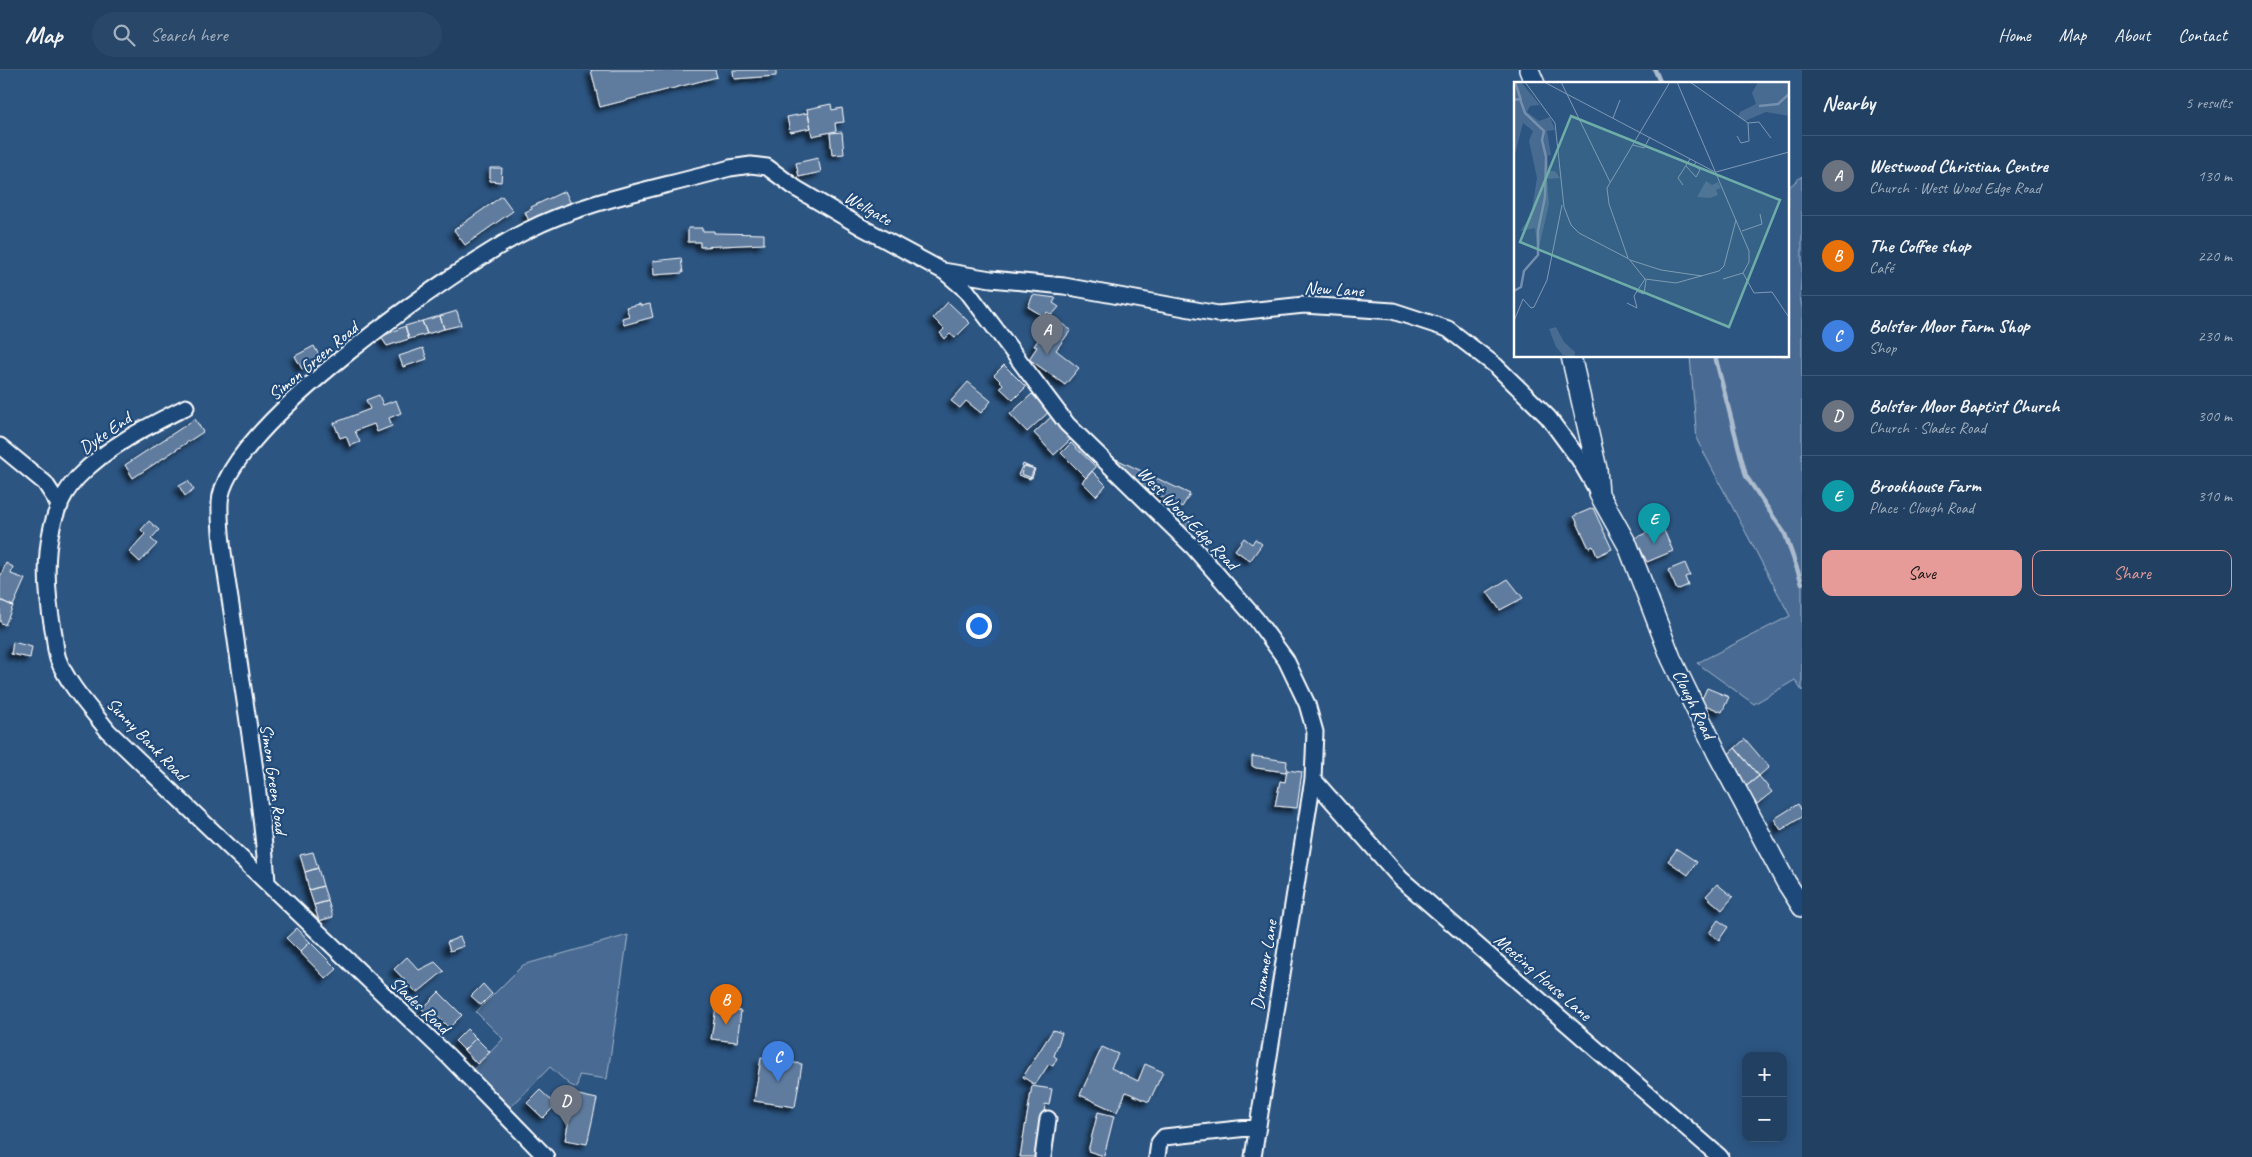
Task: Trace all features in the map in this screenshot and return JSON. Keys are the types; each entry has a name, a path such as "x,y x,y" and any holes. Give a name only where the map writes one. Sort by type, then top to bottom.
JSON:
{"street":[{"path":"1529,70 1534,82"},
{"name":"Wellgate","path":"730,168 751,165 768,167 797,189 864,229 944,272 992,279"},
{"name":"Simon Green Road","path":"267,882 225,558 220,503 223,486 243,453 300,392 417,300 526,231 592,204 730,168"},
{"name":"West Wood Edge Road","path":"944,272 967,291 1067,424 1194,548 1256,619 1286,660 1306,704 1315,732 1313,779"},
{"name":"New Lane","path":"992,279 1064,286 1218,314 1304,306 1393,311 1448,329 1496,366 1548,416 1579,459 1599,494"},
{"path":"1571,358 1597,469 1599,494"},
{"name":"Dyke End","path":"60,506 77,478 105,452 145,427 186,407"},
{"path":"0,446 45,482 60,506"},
{"name":"Clough Road","path":"1599,494 1628,546 1671,658 1717,753 1786,882 1802,907"},
{"name":"Sunny Bank Road","path":"60,506 47,547 48,603 58,659 78,691 108,731 267,882"},
{"name":"Meeting House Lane","path":"1313,779 1347,820 1408,885 1720,1157"},
{"name":"Drummer Lane","path":"1253,1157 1313,779"},
{"name":"Slades Road","path":"267,882 448,1056 546,1157"},
{"path":"1044,1157 1048,1119"},
{"path":"1157,1157 1159,1143 1164,1137 1257,1127"}],"shaded area":[{"path":"1802,176 1802,272 1800,296 1802,307 1802,691 1795,680 1754,704 1697,663 1790,616 1697,440 1690,358 1790,358 1790,186"},
{"path":"628,935 607,1079 579,1075 577,1088 570,1085 550,1067 511,1107 473,1070 503,1039 476,1012 523,965"}],"building":[{"path":"591,70 715,70 717,77 600,107"},
{"path":"733,70 776,70 776,76 734,79"},
{"path":"831,104 832,110 842,108 844,122 835,123 836,131 812,136 807,109"},
{"path":"808,113 811,128 790,132 787,117"},
{"path":"842,132 844,154 832,155 830,133"},
{"path":"818,158 821,172 799,177 796,163"},
{"path":"490,168 502,168 501,182 490,181"},
{"path":"565,191 571,204 537,220 536,218 529,221 525,212 532,209 531,207"},
{"path":"502,196 513,211 465,245 454,230"},
{"path":"688,228 702,228 702,231 714,231 714,233 764,234 764,244 700,247 700,242 688,242"},
{"path":"681,258 683,273 654,275 653,261"},
{"path":"1033,295 1056,298 1053,303 1059,307 1052,315 1047,312 1045,317 1028,307"},
{"path":"948,302 970,323 955,338 950,334 945,339 940,333 944,329 933,318"},
{"path":"640,304 641,306 650,304 653,317 624,325 622,318 629,316 626,307"},
{"path":"457,311 461,325 444,329 440,316"},
{"path":"440,316 444,329 427,334 422,321"},
{"path":"1053,318 1071,330 1056,350 1079,368 1065,385 1029,359 1037,347 1034,346"},
{"path":"422,321 427,334 409,339 405,326"},
{"path":"405,326 409,339 387,346 381,337"},
{"path":"314,346 321,359 302,369 295,356"},
{"path":"423,348 427,359 403,367 399,356"},
{"path":"1004,365 1026,387 1013,400 1000,388 1003,384 994,375"},
{"path":"968,382 991,401 981,413 966,401 960,408 951,401"},
{"path":"1032,394 1049,412 1027,432 1010,414"},
{"path":"379,395 383,405 396,400 401,413 389,418 392,426 377,432 374,424 355,431 360,442 350,446 346,436 340,438 334,423 370,409 366,400"},
{"path":"1051,417 1071,439 1054,455 1034,433"},
{"path":"195,419 203,432 133,478 125,465"},
{"path":"1071,443 1096,467 1086,478 1061,453"},
{"path":"1114,458 1190,494 1182,507 1125,480 1109,465"},
{"path":"1023,464 1034,469 1030,479 1018,475"},
{"path":"1024,466 1035,469 1032,478 1021,474"},
{"path":"1092,471 1106,485 1096,496 1082,482"},
{"path":"188,481 194,490 185,496 179,486"},
{"path":"1593,508 1612,549 1597,556 1593,546 1589,548 1574,516"},
{"path":"1182,517 1192,523 1186,533 1176,528"},
{"path":"149,521 159,530 151,539 157,544 140,562 129,552 145,534 141,530"},
{"path":"1662,526 1673,551 1647,562 1635,538"},
{"path":"1244,538 1252,544 1255,539 1262,544 1250,561 1235,550"},
{"path":"6,563 13,567 11,574 25,579 13,606 0,600 0,577"},
{"path":"1685,563 1690,575 1685,577 1688,585 1677,590 1668,570"},
{"path":"1508,579 1523,598 1500,610 1487,592"},
{"path":"0,600 13,606 5,625 0,622"},
{"path":"13,642 32,647 30,658 11,654"},
{"path":"1707,688 1729,697 1722,712 1700,703"},
{"path":"1745,739 1769,767 1759,776 1735,748"},
{"path":"1735,748 1759,776 1744,788 1721,761"},
{"path":"1252,756 1287,761 1286,772 1256,768 1252,766"},
{"path":"1287,770 1302,772 1297,808 1275,806 1280,781 1285,782"},
{"path":"1759,776 1772,792 1757,804 1744,788"},
{"path":"1798,804 1802,811 1802,817 1781,830 1774,819"},
{"path":"1677,849 1697,862 1688,875 1668,861"},
{"path":"313,852 318,868 305,872 300,855"},
{"path":"318,868 323,886 309,890 305,872"},
{"path":"1717,884 1733,897 1722,910 1706,896"},
{"path":"323,886 328,901 314,905 309,890"},
{"path":"328,901 333,917 319,921 314,905"},
{"path":"1718,920 1728,927 1719,940 1709,933"},
{"path":"297,928 310,942 300,952 286,938"},
{"path":"460,937 464,946 450,951 447,942"},
{"path":"310,942 337,969 326,979 300,952"},
{"path":"407,957 419,970 435,962 444,971 417,993 394,969"},
{"path":"483,984 492,994 481,1005 471,996"},
{"path":"439,992 462,1015 449,1028 435,1014 431,1018 422,1009"},
{"path":"716,1007 741,1011 737,1042 711,1039"},
{"path":"467,1029 476,1038 464,1050 455,1041"},
{"path":"1053,1030 1062,1033 1054,1056 1057,1058 1053,1066 1049,1064 1035,1085 1023,1077"},
{"path":"476,1038 490,1052 477,1064 464,1050"},
{"path":"1102,1047 1118,1054 1111,1068 1138,1081 1145,1064 1163,1072 1149,1102 1126,1092 1117,1112 1080,1095"},
{"path":"761,1058 802,1064 795,1107 754,1101"},
{"path":"1032,1086 1052,1089 1049,1105 1045,1104 1039,1157 1020,1157"},
{"path":"540,1090 556,1105 543,1118 527,1103"},
{"path":"574,1094 597,1099 587,1144 565,1140"},
{"path":"1098,1112 1114,1116 1104,1156 1088,1151"}],"waterway":[{"path":"1655,70 1660,82"},
{"path":"1716,358 1746,476 1785,534 1802,583"}],"place":[{"name":"Westwood Christian Centre","path":"1047,355"},
{"name":"Brookhouse Farm","path":"1654,544"},
{"name":"The Coffee shop","path":"726,1025"},
{"name":"Bolster Moor Farm Shop","path":"778,1082"},
{"name":"Bolster Moor Baptist Church","path":"566,1126"}]}
